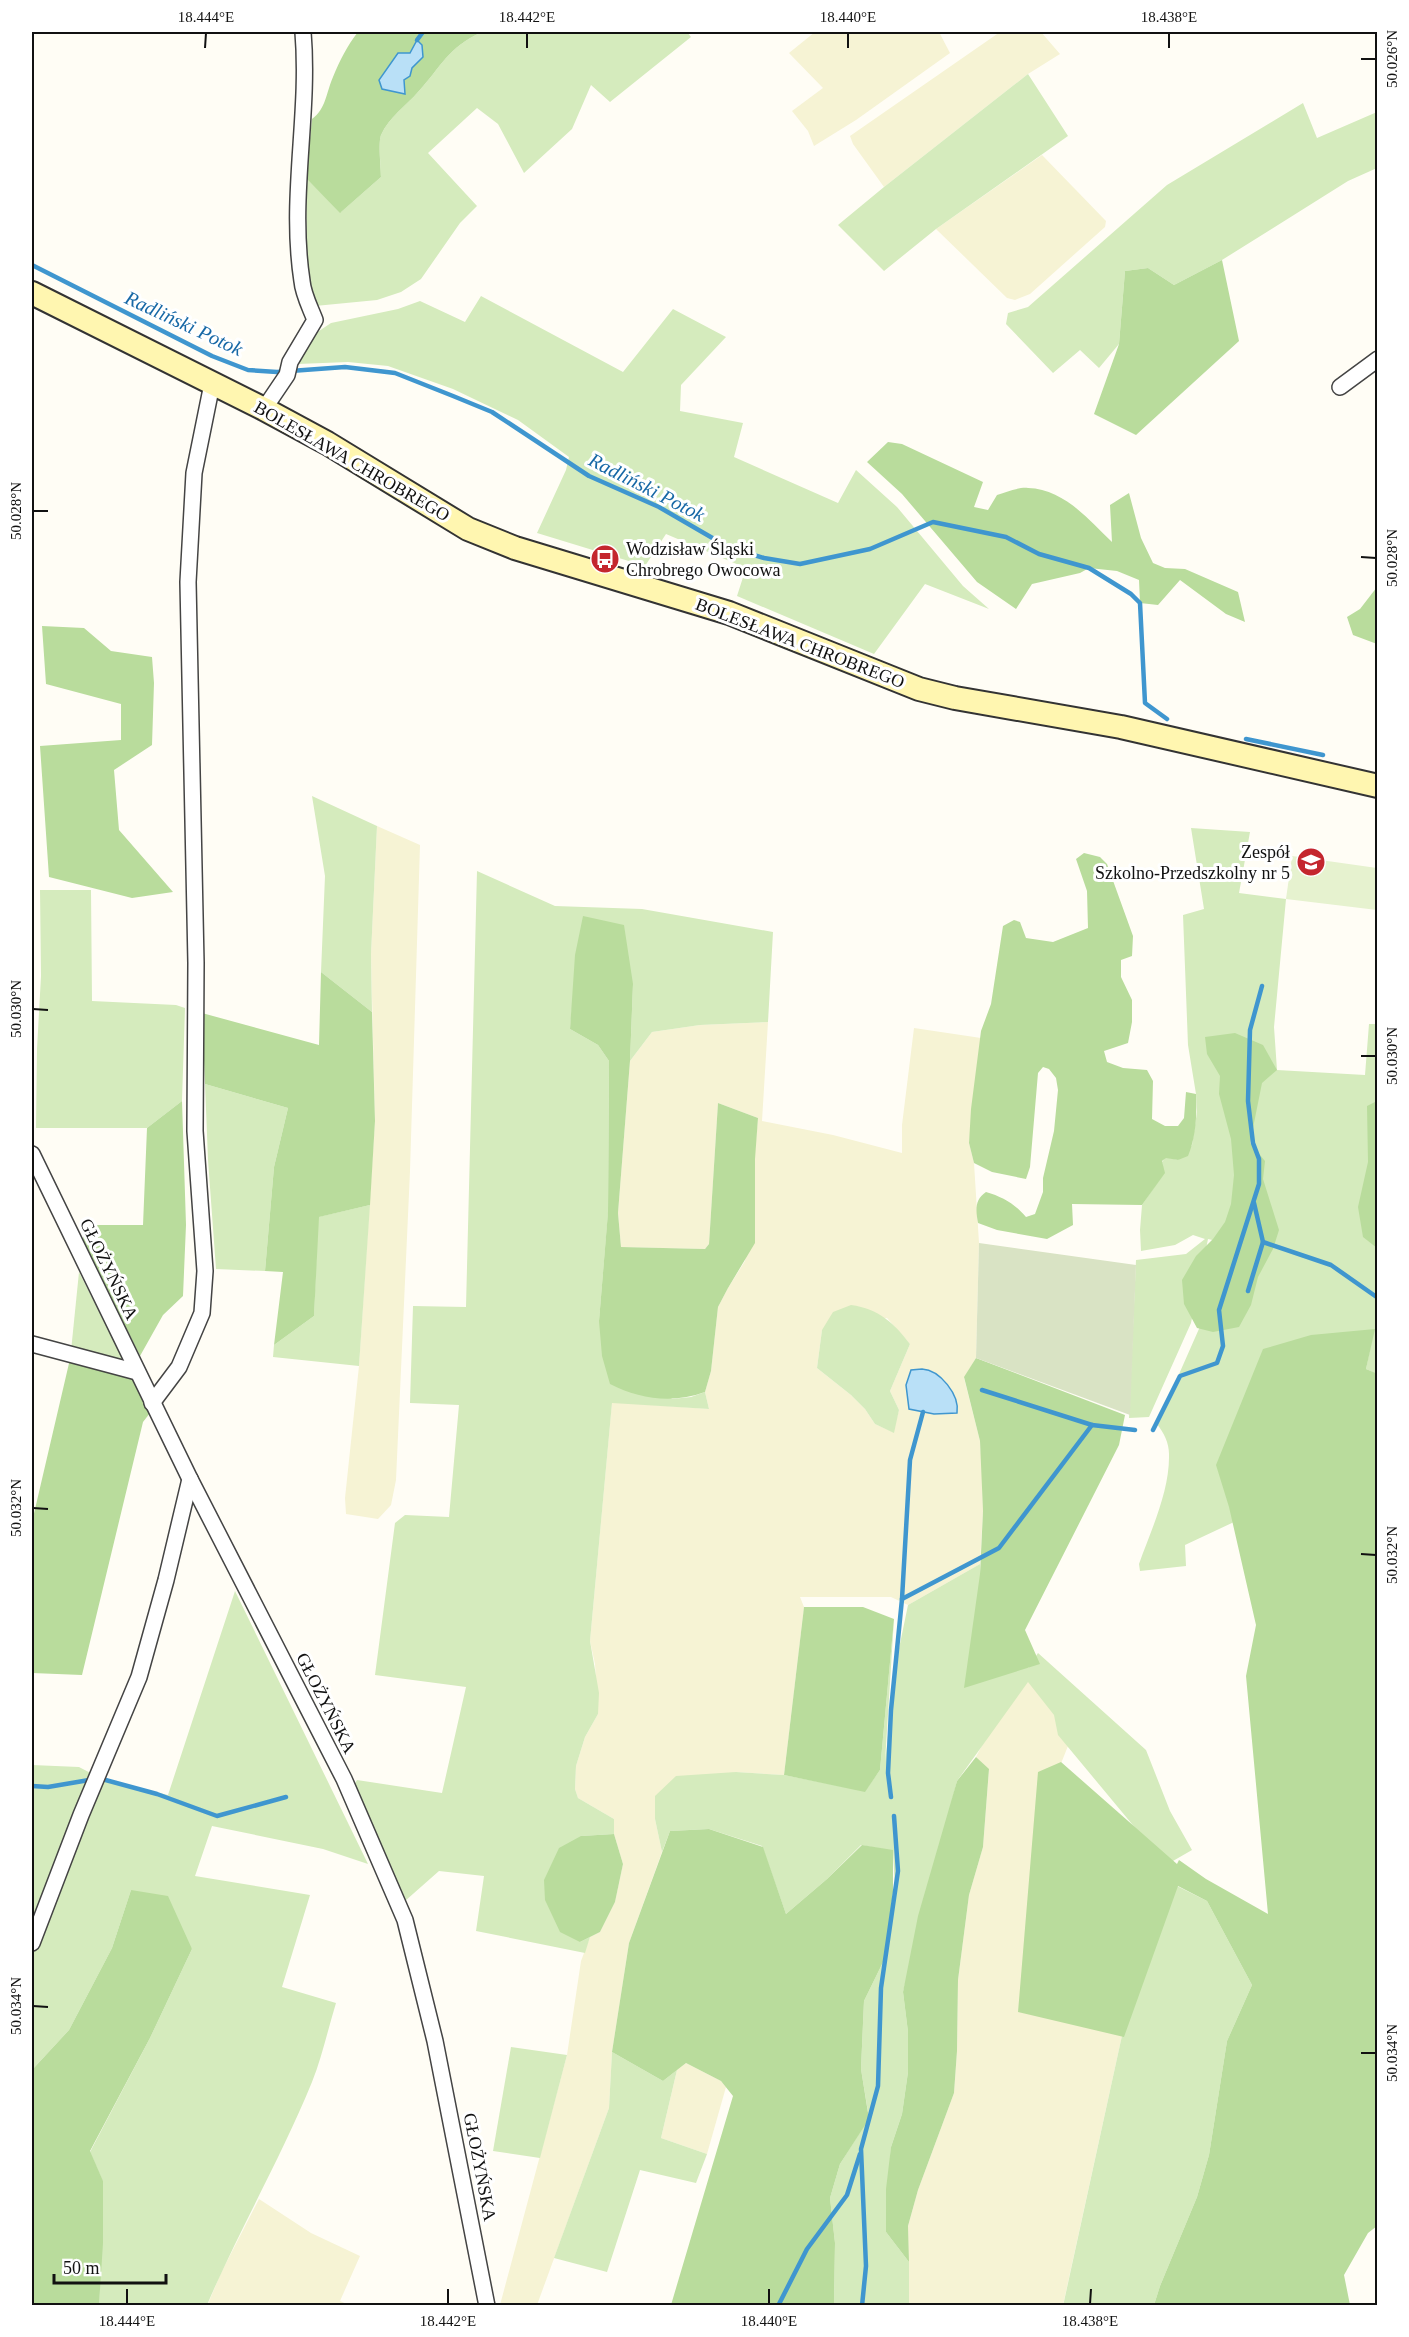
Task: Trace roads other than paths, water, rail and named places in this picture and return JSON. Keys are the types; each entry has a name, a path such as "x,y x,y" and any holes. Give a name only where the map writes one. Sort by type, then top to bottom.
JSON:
{"street":[{"path":"264,409 315,320 302,283 297,226 299,159 305,105 306,66 303,32"},
{"name":"BOLESŁAWA CHROBREGO","path":"32,293 264,409 327,443 468,529 515,548 729,612 919,689 955,698 1131,729 1377,786"},
{"path":"1340,387 1377,359"},
{"path":"152,1403 178,1367 202,1313 206,1271 195,1131 196,963 188,582 195,473 212,384"},
{"name":"GŁOŻYŃSKA","path":"32,1154 189,1479 344,1779 405,1920 435,2041 487,2306"},
{"path":"32,1344 137,1372"},
{"path":"32,1943 81,1815 139,1677 166,1580 189,1479"}],"water":[{"path":"417,40 422,45 423,57 412,68 410,76 404,80 405,94 382,89 379,80 398,53 410,53"},
{"path":"911,1370 929,1370 942,1379 952,1391 957,1413 934,1414 909,1409 906,1385"}],"waterway":[{"path":"417,40 423,32"},
{"name":"Radliński Potok","path":"32,265 212,356 248,370 277,372 345,367 395,373 453,396 492,412 589,476 659,507 728,547 764,558 800,564 870,549 933,522 1006,537 1039,554 1089,568 1131,594 1140,603 1145,703 1167,719"},
{"name":"Radliński Potok","path":"1246,739 1323,755"},
{"path":"1153,1430 1180,1376 1217,1363 1223,1346 1219,1310 1259,1184 1259,1159 1253,1143 1248,1101 1250,1030 1262,986"},
{"path":"1254,1203 1263,1242 1331,1265 1378,1298"},
{"path":"1248,1291 1263,1242"},
{"path":"982,1390 1092,1425"},
{"path":"891,1797 888,1773 891,1710 902,1599 910,1460 923,1412"},
{"path":"902,1599 999,1548 1092,1425 1135,1430"},
{"path":"102,1779 157,1794 217,1816 286,1797"},
{"path":"32,1786 48,1787 89,1780"},
{"path":"862,2306 866,2266 861,2149 878,2086 881,1988 898,1871 894,1816"},
{"path":"778,2306 807,2249 847,2195 860,2154"}],"place":[{"name":"Wodzisław Śląski Chrobrego Owocowa","path":"605,559"},
{"name":"Zespół Szkolno-Przedszkolny nr 5","path":"1311,862"}]}
